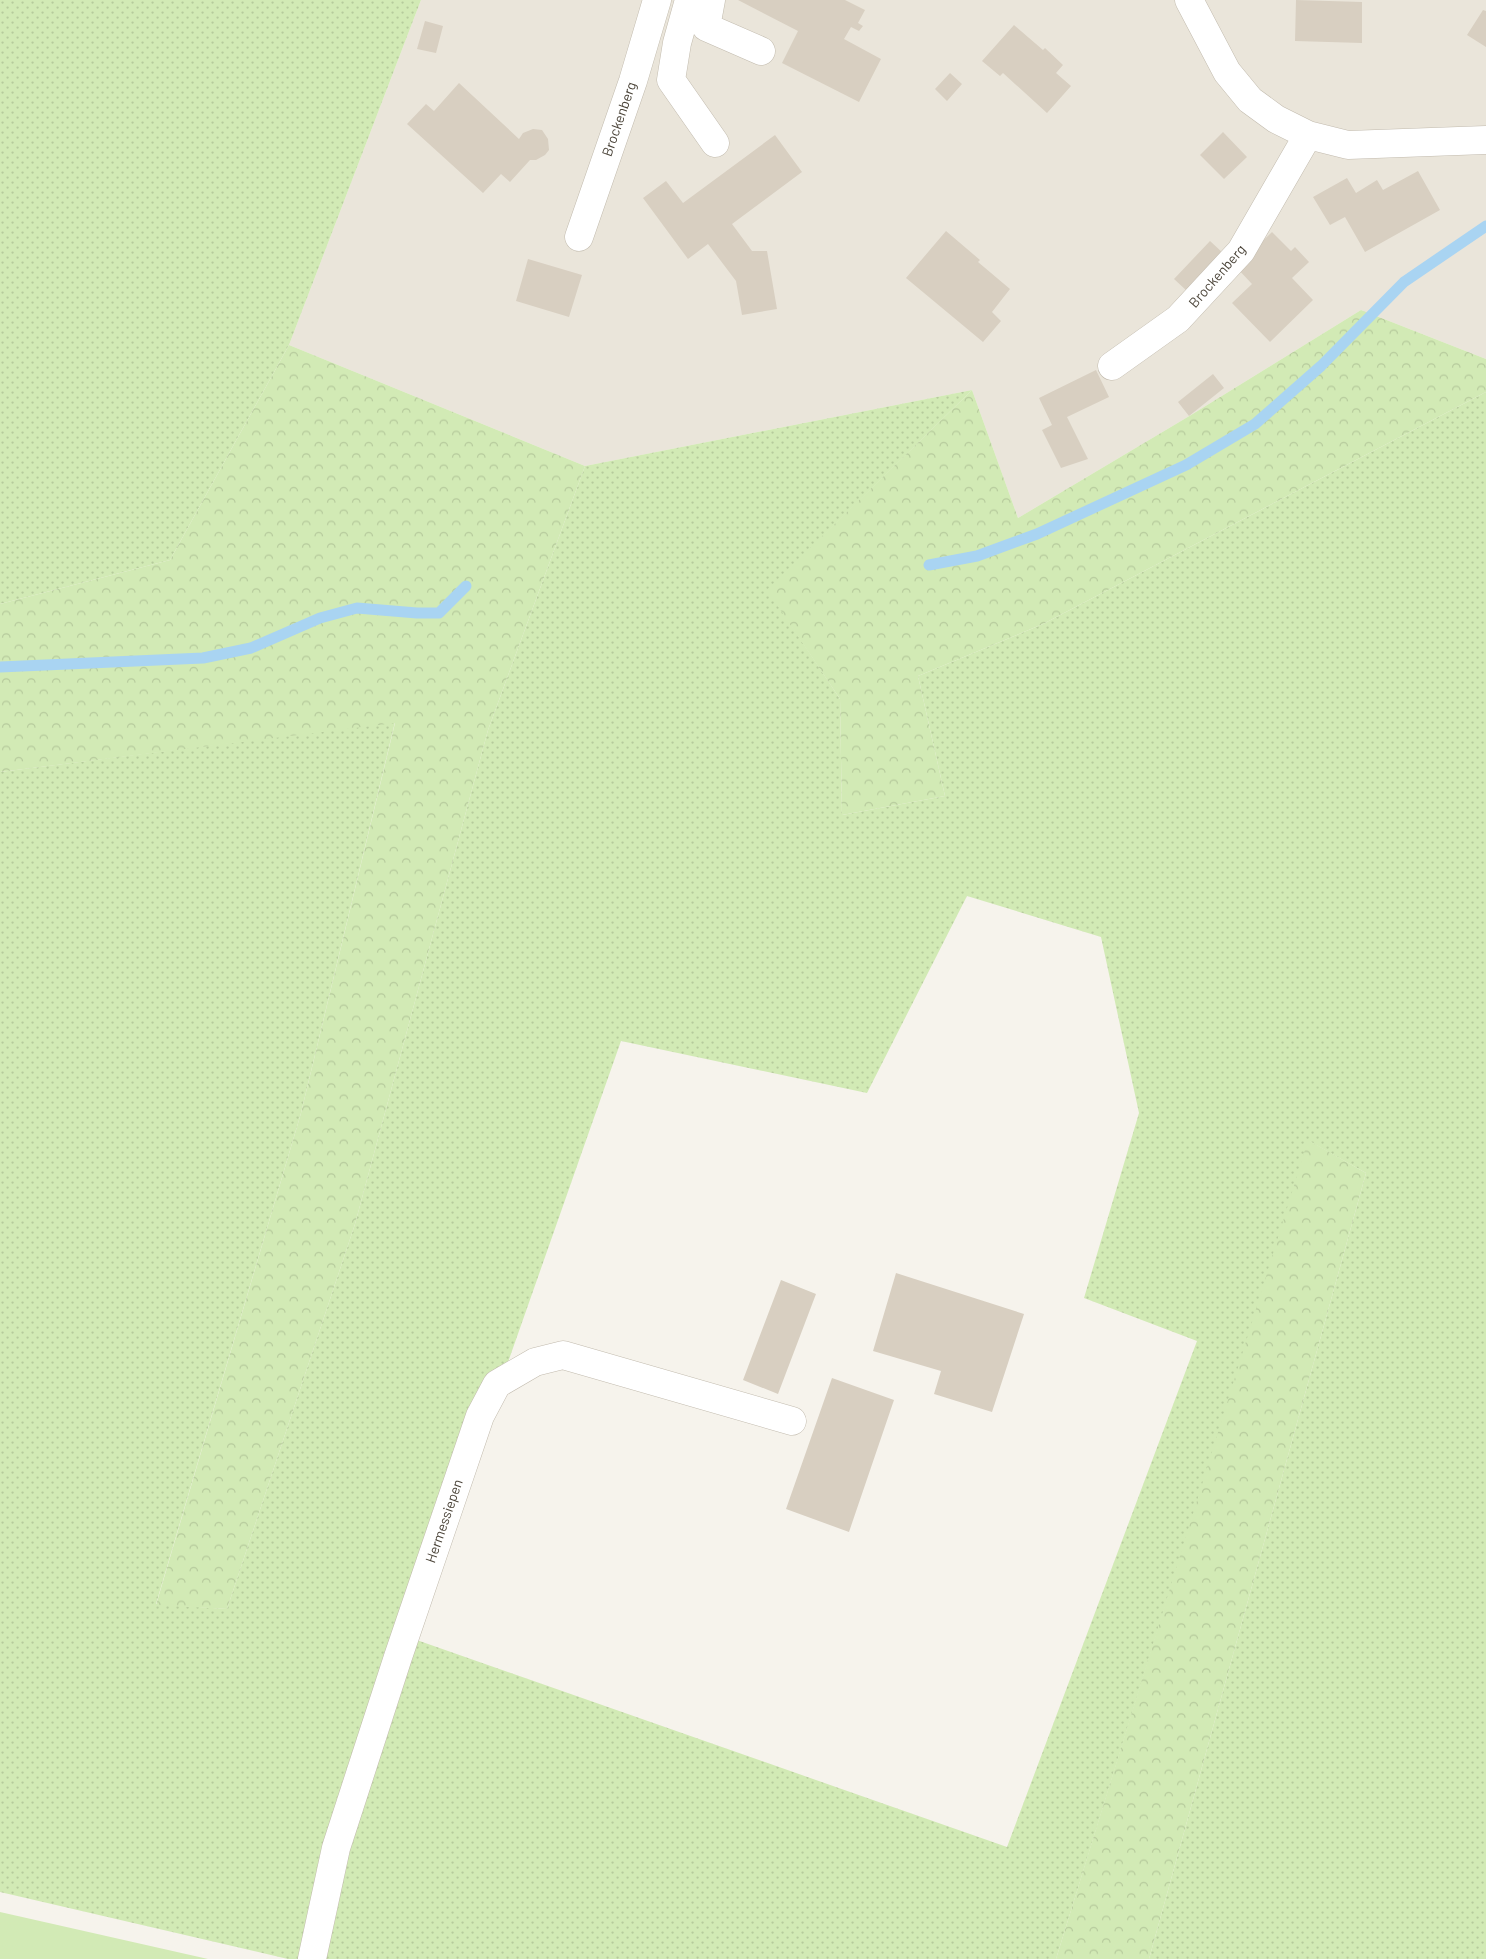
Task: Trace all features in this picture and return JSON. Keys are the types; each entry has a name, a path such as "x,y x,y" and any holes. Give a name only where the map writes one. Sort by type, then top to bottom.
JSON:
{"street":[{"name":"Brockenberg","path":"579,237 632,81 657,0"},
{"path":"689,0 677,44 671,80 714,143"},
{"path":"711,0 706,27 761,50"},
{"path":"1189,0 1227,72 1250,100 1276,119 1308,134 1348,145 1486,140"},
{"name":"Brockenberg","path":"1112,366 1178,319 1241,251 1308,134"},
{"name":"Hermessiepen","path":"312,1959 336,1848 398,1657 477,1425 497,1384 535,1362 563,1354 792,1421"}],"shaded area":[{"path":"421,0 1486,0 1486,359 1361,310 1191,415 1018,518 972,390 585,466 289,345"}],"green space":[{"path":"0,0 421,0 289,345 170,560 0,604"},
{"path":"1361,310 1486,359 1486,392 1043,624 918,676 945,796 842,815 840,699 767,590 972,390 1018,518 1191,415"},
{"path":"289,345 585,466 488,730 355,1224 227,1609 156,1605 301,1113 395,723 0,772 0,604 170,560"},
{"path":"972,390 768,590 840,699 842,815 945,796 918,676 1043,624 1486,392 1486,1959 1149,1959 1366,1173 1309,1141 1056,1959 288,1959 0,1892 0,772 395,722 301,1113 156,1604 227,1609 355,1224 488,730 585,466","holes":["967,896 1101,937 1139,1113 1084,1298 1197,1341 1007,1847 411,1638 621,1041 867,1093"]},
{"path":"1308,1140 1366,1173 1149,1959 1056,1959"},
{"path":"0,1912 208,1959 0,1959"}],"building":[{"path":"738,0 845,0 865,10 858,23 863,26 859,31 851,27 844,39 881,59 859,102 782,63 798,31"},
{"path":"1296,0 1362,2 1362,43 1295,41"},
{"path":"1483,10 1486,11 1486,47 1467,35"},
{"path":"425,21 443,26 436,53 417,49"},
{"path":"1014,25 1043,50 1045,48 1063,65 1056,73 1071,86 1047,113 1003,73 1000,76 982,61"},
{"path":"950,73 962,84 947,101 935,89"},
{"path":"459,83 519,139 523,133 533,129 542,130 548,139 549,150 545,155 536,160 530,160 510,182 501,174 483,193 407,124 426,104 434,111"},
{"path":"1223,132 1247,157 1224,179 1200,155"},
{"path":"775,135 802,172 732,224 752,251 767,251 777,309 742,315 736,281 708,244 688,259 643,198 666,181 683,203"},
{"path":"1418,171 1440,210 1365,252 1345,217 1330,225 1313,197 1347,178 1356,193 1377,180 1383,190"},
{"path":"946,231 1010,289 992,312 1001,321 983,342 906,278"},
{"path":"1272,232 1291,251 1295,247 1309,262 1292,278 1313,300 1270,342 1232,303 1252,284 1236,267"},
{"path":"1210,241 1223,253 1187,291 1174,279"},
{"path":"528,259 582,275 569,317 516,301"},
{"path":"1096,370 1109,397 1067,417 1088,459 1061,468 1042,430 1052,425 1039,398"},
{"path":"1213,374 1224,388 1189,416 1178,402"},
{"path":"896,1273 1024,1314 992,1412 934,1394 941,1371 873,1351"},
{"path":"781,1280 816,1294 778,1394 743,1380"},
{"path":"832,1378 894,1400 849,1532 786,1509"}],"waterway":[{"path":"929,565 977,556 1037,534 1186,465 1255,424 1321,366 1404,282 1486,226"},
{"path":"0,667 203,658 251,648 320,618 357,608 439,613 466,586"}]}
